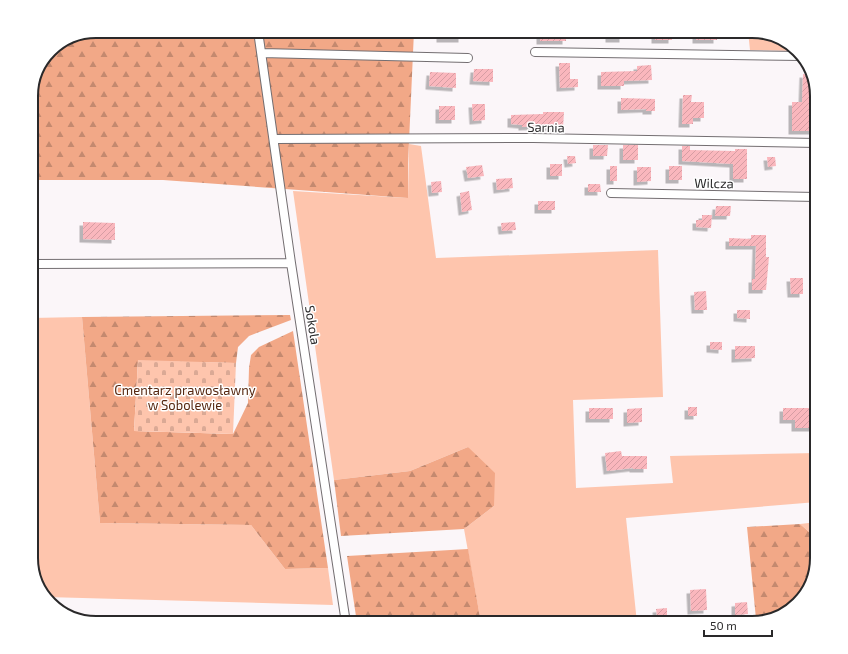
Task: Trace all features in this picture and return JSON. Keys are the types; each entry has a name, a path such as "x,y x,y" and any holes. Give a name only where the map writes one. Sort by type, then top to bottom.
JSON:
{"street":[{"name":"Sokola","path":"259,38 291,263 345,616"},
{"path":"535,52 794,56"},
{"path":"262,53 468,58"},
{"name":"Sarnia","path":"274,139 533,138 810,143"},
{"name":"Wilcza","path":"611,193 810,197"},
{"path":"38,264 291,263"}],"green space":[{"path":"96,38 414,38 408,164 408,198 163,180 38,180 38,92 44,70 58,52 74,42"},
{"path":"749,38 771,41 788,51 750,50"},
{"path":"409,144 421,146 436,258 658,250 663,397 573,400 576,488 673,483 670,456 810,453 810,503 626,518 636,616 480,616 464,529 494,506 468,447 410,471 334,480 293,191 408,198"},
{"path":"290,315 291,320 249,336 238,347 236,363 138,361 134,431 233,434 248,403 251,355 259,347 293,331 328,568 285,569 251,525 100,523 82,317"},
{"path":"82,317 100,523 251,525 285,569 328,568 333,605 52,596 42,580 38,562 38,318"},
{"name":"Cmentarz prawosławny w Sobolewie","path":"138,360 236,363 233,434 134,431"},
{"path":"468,447 495,473 494,506 464,529 341,536 334,480 410,471"},
{"path":"810,523 810,533 800,524"},
{"path":"800,524 810,533 810,566 802,587 790,602 778,610 763,615 756,616 747,527"},
{"path":"468,549 480,616 356,616 347,556"}],"building":[{"path":"440,38 462,38 462,39"},
{"path":"540,38 566,38 566,41 540,41"},
{"path":"609,38 623,38 623,39"},
{"path":"655,38 672,38 672,40 655,40"},
{"path":"696,38 717,38 717,40 696,40"},
{"path":"559,63 570,63 570,79 578,79 578,87 560,88"},
{"path":"651,65 652,80 624,81 624,86 601,86 601,72 637,71 637,66"},
{"path":"474,69 493,69 493,82 473,81"},
{"path":"430,72 456,73 456,88 429,86"},
{"path":"803,74 806,74 809,85 810,131 792,131 792,102 802,102"},
{"path":"683,95 692,95 691,102 704,102 704,118 693,118 693,124 682,124"},
{"path":"621,98 655,99 655,111 646,111 646,109 621,110"},
{"path":"472,104 485,104 485,120 473,121"},
{"path":"439,106 455,106 455,120 439,120"},
{"path":"543,112 564,112 563,128 542,126 522,127 522,125 511,124 511,115 543,114"},
{"path":"593,145 608,145 607,156 593,156"},
{"path":"623,145 638,145 638,160 623,160"},
{"path":"682,146 690,146 690,150 735,151 735,149 747,149 747,179 733,179 733,164 682,161"},
{"path":"567,156 575,156 576,163 568,164"},
{"path":"767,157 775,157 776,166 768,167"},
{"path":"550,164 562,164 562,176 550,176"},
{"path":"482,165 484,176 468,178 466,167"},
{"path":"610,166 617,166 617,181 610,181"},
{"path":"669,166 682,166 682,180 669,180"},
{"path":"637,167 651,167 651,181 637,182"},
{"path":"512,178 513,188 497,190 496,179"},
{"path":"441,181 442,192 432,193 431,182"},
{"path":"588,184 600,184 601,192 588,192"},
{"path":"469,191 472,210 462,212 460,193"},
{"path":"538,201 555,201 555,210 538,210"},
{"path":"716,206 731,206 730,216 715,216"},
{"path":"702,215 712,215 711,228 696,227 696,220 702,220"},
{"path":"83,222 115,223 115,240 83,239"},
{"path":"515,222 516,230 502,231 501,223"},
{"path":"751,235 766,235 766,257 769,257 766,290 752,290 752,279 755,279 756,246 729,246 729,238 751,239"},
{"path":"790,278 803,278 803,294 791,294"},
{"path":"706,291 707,310 695,310 694,292"},
{"path":"737,310 750,310 750,319 737,318"},
{"path":"710,342 722,342 722,350 710,349"},
{"path":"735,346 755,346 755,358 735,359"},
{"path":"688,407 697,407 697,416 688,416"},
{"path":"589,408 613,408 613,419 589,419"},
{"path":"642,408 642,422 627,423 627,409"},
{"path":"783,408 810,408 810,428 795,428 795,420 783,420"},
{"path":"621,451 622,456 647,456 647,469 633,468 607,471 605,453"},
{"path":"706,589 707,610 691,611 690,590"},
{"path":"747,602 748,614 735,615 735,603"},
{"path":"667,608 667,615 657,616 656,609"}]}
